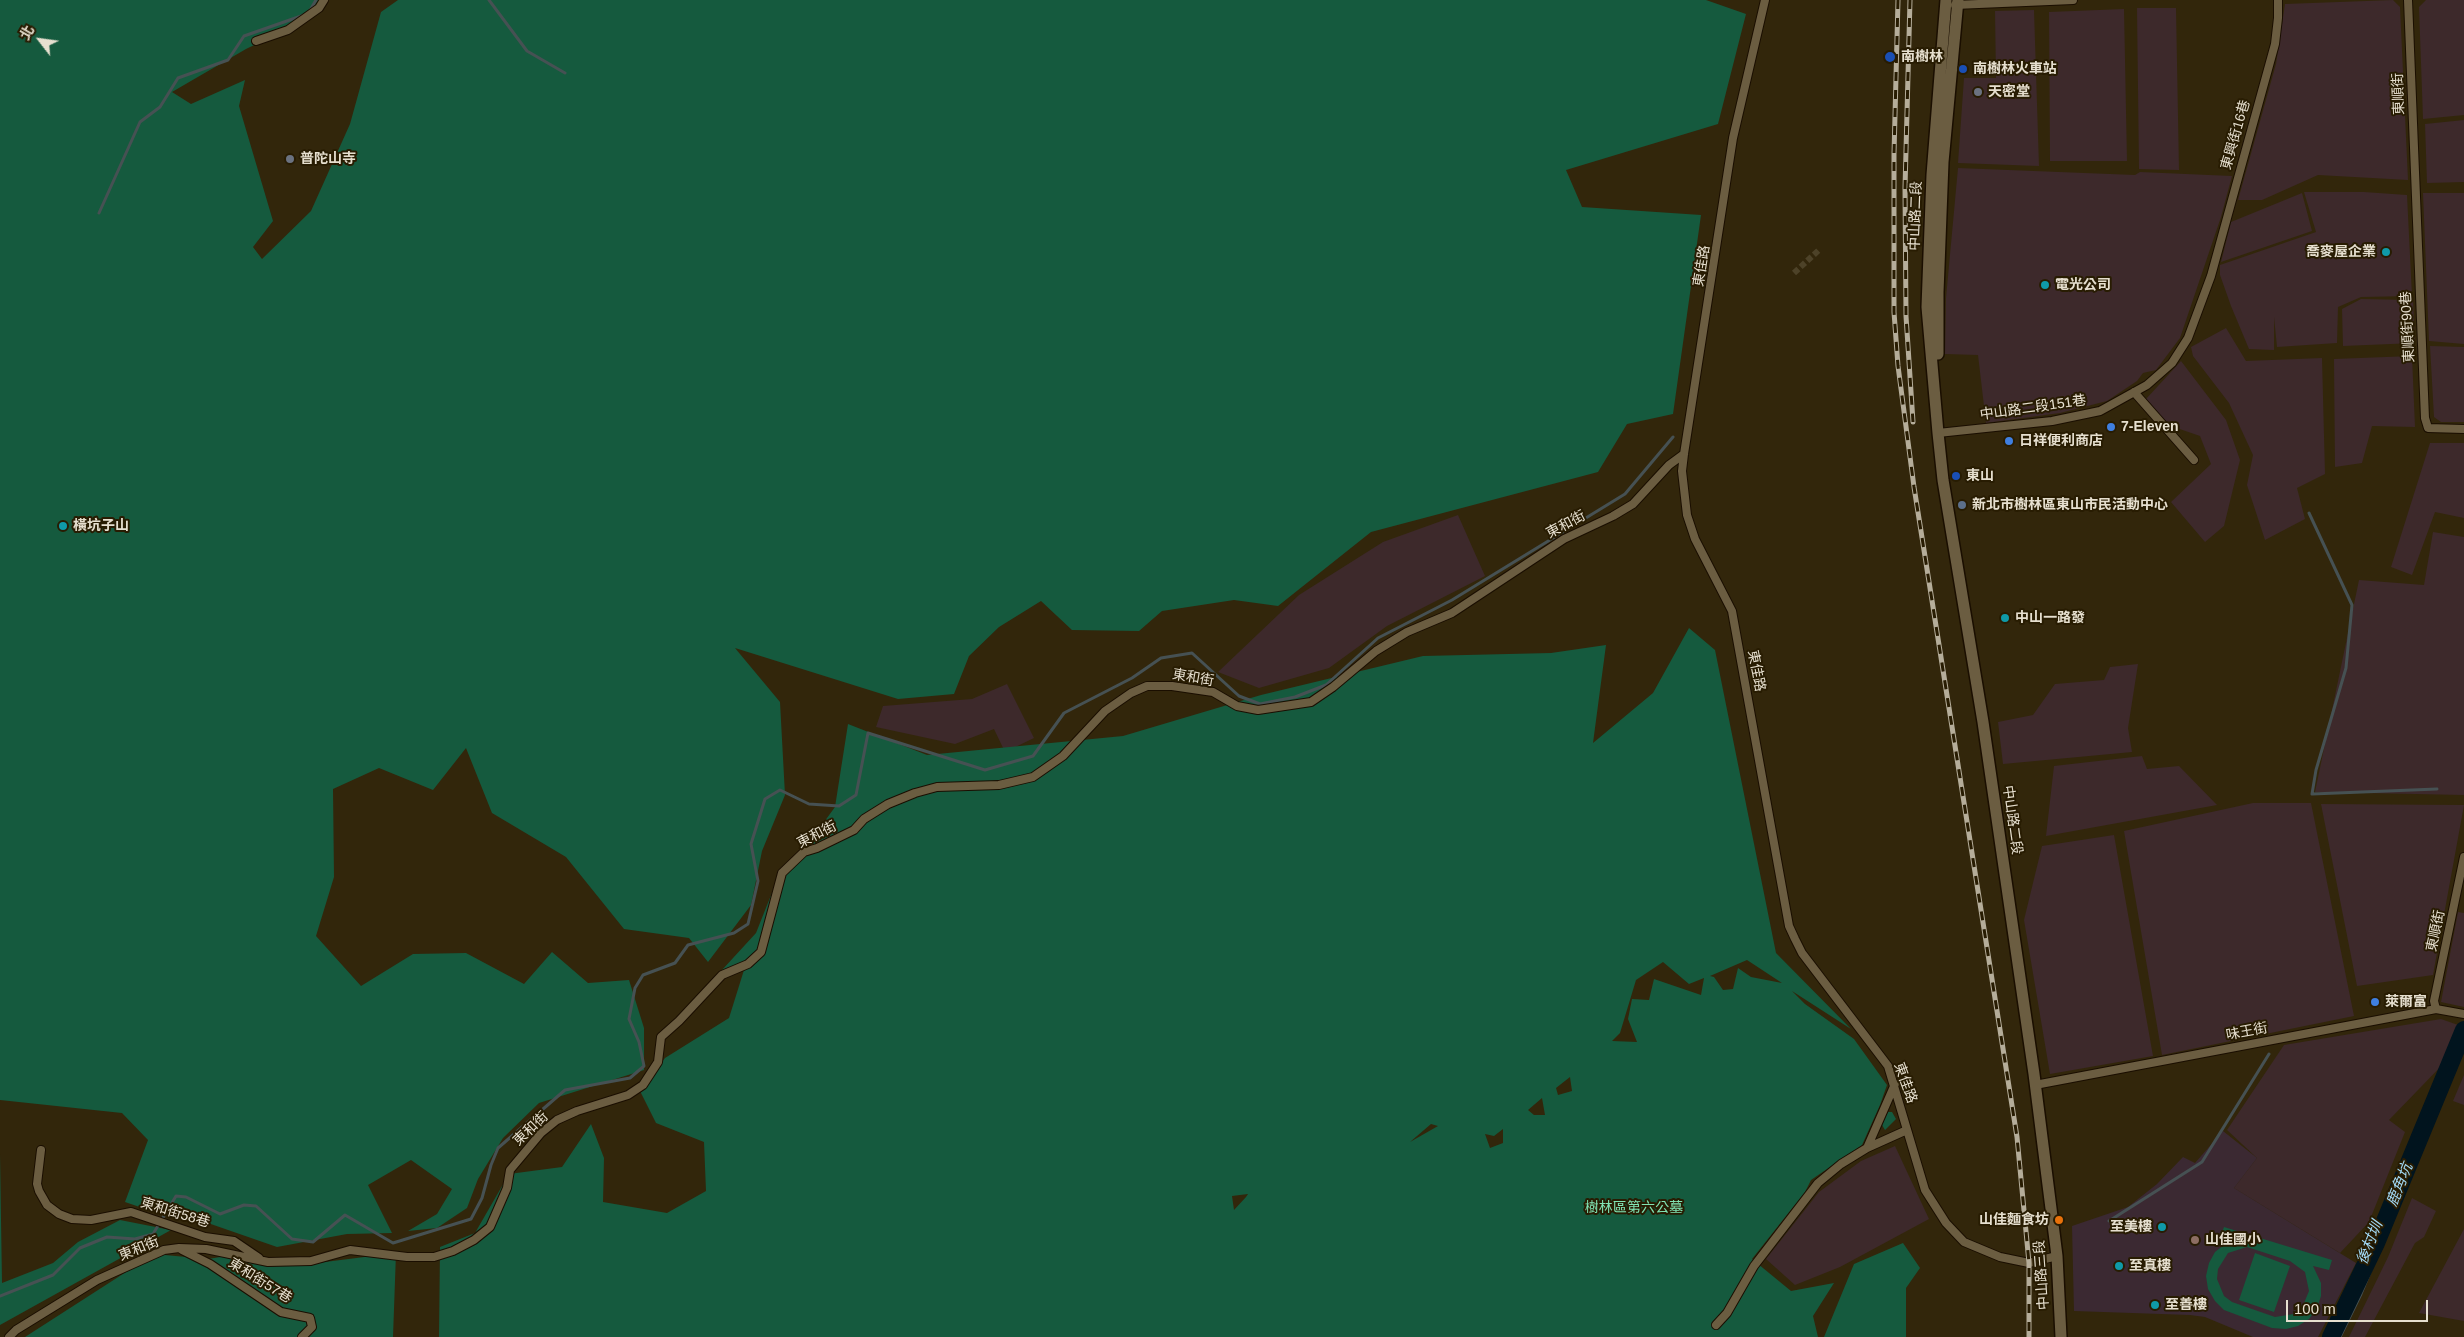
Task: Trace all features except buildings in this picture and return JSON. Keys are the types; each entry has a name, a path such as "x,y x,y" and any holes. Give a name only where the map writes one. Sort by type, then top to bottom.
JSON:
{"main road":[{"name":"中山路二段","path":"1946,2 1932,175 1927,307 1943,480 1983,722 2035,1085 2051,1212"},
{"name":"中山路二段","path":"1938,433 1938,292 1943,172 1958,2"},
{"name":"中山路三段","path":"2051,1212 2057,1256 2062,1337"}],"street":[{"path":"256,41 288,30 319,8 324,0"},
{"name":"東佳路","path":"1765,0 1733,138 1684,454 1682,471 1687,516 1695,539 1732,611 1789,926 1802,953 1888,1066 1895,1084 1925,1190 1946,1223 1964,1242 2000,1257 2030,1263 2057,1256"},
{"path":"1946,2 2073,0"},
{"name":"東興街16巷","path":"2211,276 2275,44 2278,0"},
{"name":"東順街","path":"2408,0 2415,188"},
{"name":"東順街90巷","path":"2415,188 2425,418 2428,428 2464,429"},
{"name":"中山路二段151巷","path":"1938,433 2052,421 2100,411 2147,385 2172,362 2188,338 2211,276"},
{"path":"2134,392 2194,460"},
{"name":"東和街","path":"10,1337 16,1330 97,1280 164,1250 179,1248 206,1249 268,1262 311,1261 350,1250 407,1258 434,1257 453,1252 490,1228 507,1188 510,1170 542,1133 564,1117 628,1095 643,1085 658,1062 661,1037 679,1021 722,974 748,964 761,952 782,873 804,852 817,848 854,830 864,819 888,804 915,793 937,787 999,785 1033,777 1063,756 1105,711 1146,686 1172,686 1213,692 1237,706 1258,710 1311,702 1333,687 1376,651 1407,632 1452,613 1564,539 1634,504 1669,465 1684,454"},
{"name":"東順街","path":"2436,1009 2434,1001 2464,857"},
{"name":"味王街","path":"2035,1085 2436,1009 2463,1014"},
{"path":"1867,1148 1895,1084"},
{"path":"1716,1325 1727,1312 1754,1266 1818,1183 1841,1164 1867,1148 1907,1130"},
{"name":"東和街58巷","path":"41,1150 37,1184 47,1205 59,1214 72,1220 91,1220 131,1212 205,1237 234,1241 262,1260"},
{"name":"東和街57巷","path":"179,1248 210,1264 282,1312 310,1318 312,1328 302,1337"}],"shaded area":[{"path":"2393,0 2400,7 2408,180 2318,175 2262,200 2238,200 2276,64 2285,4"},
{"path":"2426,0 2464,0 2464,115 2423,119 2419,7"},
{"path":"2137,8 2176,8 2179,170 2139,169"},
{"path":"2124,9 2127,161 2050,161 2049,12"},
{"path":"2034,10 2039,166 1958,163 1964,78 1996,78 1995,11"},
{"path":"2464,120 2464,182 2427,183 2425,124"},
{"name":"電光公司","path":"1958,168 2135,175 2140,172 2232,176 2221,217 2180,338 2156,370 2143,373 2137,381 2107,401 2060,413 1986,423 1978,355 1945,354 1946,298"},
{"path":"2304,192 2364,192 2407,195 2412,296 2361,297 2338,307 2337,343 2277,347 2274,317 2274,350 2249,349 2220,275 2220,265 2316,232"},
{"path":"2302,193 2312,231 2221,262 2231,222"},
{"path":"2423,193 2464,193 2464,344 2429,341"},
{"path":"2361,299 2413,300 2415,343 2343,346 2342,309"},
{"path":"2226,328 2246,361 2322,358 2325,474 2297,488 2305,519 2265,540 2247,485 2253,455 2229,403 2193,356 2191,347"},
{"path":"2430,346 2464,347 2464,422 2441,422 2434,417"},
{"path":"2412,356 2415,427 2372,426 2362,463 2335,467 2334,359"},
{"path":"2181,361 2226,420 2240,460 2224,526 2205,542 2171,502 2211,464 2200,436 2168,425 2146,399"},
{"path":"2430,443 2464,443 2464,518 2435,512 2412,575 2391,567"},
{"path":"1458,515 1485,576 1387,626 1329,668 1259,688 1218,672 1299,595 1383,542"},
{"path":"2433,532 2464,537 2464,795 2315,792 2359,580 2424,585"},
{"path":"2138,664 2128,728 2132,752 2003,764 1998,722 2033,715 2055,684 2104,680 2110,667"},
{"path":"1007,684 1034,738 1005,752 994,729 955,744 876,727 883,706 972,699"},
{"path":"2142,756 2147,769 2179,766 2217,805 2046,836 2054,766"},
{"path":"2253,803 2311,803 2354,1016 2162,1055 2124,831"},
{"path":"2321,804 2464,805 2433,975 2357,986"},
{"path":"2114,835 2153,1056 2050,1074 2024,920 2042,846"},
{"path":"2458,912 2464,913 2464,1007 2441,1002"},
{"path":"2441,1019 2461,1026 2448,1059 2389,1120 2405,1132 2369,1222 2340,1253 2234,1188 2257,1158 2227,1130 2284,1045"},
{"path":"2464,1075 2464,1105 2453,1101"},
{"name":"山佳國小","path":"2223,1131 2257,1158 2234,1188 2356,1263 2318,1337 2253,1337 2205,1317 2190,1315 2074,1311 2072,1226 2128,1207 2157,1184 2183,1157 2195,1163"},
{"path":"1895,1146 1929,1219 1840,1267 1795,1285 1766,1259 1819,1192 1861,1161"},
{"path":"2412,1198 2436,1211 2424,1237 2415,1243 2365,1337 2349,1337 2388,1257"},
{"path":"2464,1229 2464,1321 2419,1313"}],"green space":[{"path":"0,0 326,0 310,18 246,49 172,92 191,104 245,80 239,106 273,221 253,247 262,259 311,211 350,124 381,12 398,0 1706,0 1746,14 1718,124 1566,170 1582,207 1701,215 1673,414 1627,424 1598,472 1371,532 1278,606 1234,600 1162,611 1139,631 1072,630 1041,601 999,627 969,656 954,694 898,699 735,648 780,702 785,795 762,851 751,905 708,962 689,938 624,929 566,857 492,813 466,748 433,790 379,768 333,789 334,877 316,936 361,986 413,954 466,953 524,984 552,952 588,983 629,980 644,1028 644,1070 539,1103 503,1138 478,1179 467,1208 437,1228 408,1231 437,1214 452,1189 411,1160 368,1185 392,1233 347,1234 277,1247 205,1222 160,1214 125,1202 148,1140 122,1113 0,1100"},
{"name":"樹林區第六公墓","path":"1689,628 1715,650 1776,953 1851,1029 1792,991 1805,1004 1854,1039 1887,1085 1862,1145 1811,1180 1805,1192 1752,1259 1791,1291 1834,1283 1813,1316 1818,1337 439,1337 440,1247 475,1233 509,1174 562,1167 591,1124 604,1158 603,1202 667,1213 706,1191 704,1142 656,1123 640,1091 665,1058 729,1018 744,970 733,969 694,1009 722,970 756,933 779,875 803,851 835,807 848,724 927,755 1123,736 1261,695 1423,656 1551,653 1606,645 1593,743 1653,693","holes":["1747,960 1782,983 1751,977 1738,968 1733,989 1723,990 1714,977 1710,976","1663,962 1689,984 1704,978 1701,995 1654,979 1649,1000 1632,999 1628,1019 1637,1042 1612,1041 1620,1033 1636,980","1570,1077 1572,1091 1558,1095 1556,1088","1542,1098 1545,1115 1534,1115 1528,1110","1431,1124 1438,1126 1410,1142","1503,1129 1503,1143 1490,1148 1485,1134 1494,1136","1248,1194 1246,1197 1234,1210 1232,1196"]},
{"path":"1888,1112 1892,1112 1896,1119 1885,1130 1882,1125"},
{"path":"0,1154 2,1283 53,1263 78,1242 120,1220 171,1230 0,1325"},
{"path":"2224,1227 2332,1260 2329,1270 2313,1266 2321,1283 2321,1296 2317,1308 2309,1319 2298,1326 2286,1329 2272,1328 2224,1310 2215,1301 2208,1289 2206,1276 2209,1263 2215,1252 2229,1241 2220,1238","holes":["2247,1247 2290,1261 2305,1272 2309,1291 2302,1308 2294,1314 2275,1317 2232,1302 2224,1296 2217,1279 2218,1269 2228,1253"]},
{"path":"1903,1243 1920,1268 1906,1288 1906,1337 1824,1337 1854,1264"},
{"path":"396,1253 393,1337 25,1337 154,1254 208,1259 233,1255 263,1265 309,1264"},
{"path":"2255,1253 2290,1266 2274,1312 2239,1300"}],"waterway":[{"path":"309,12 316,0"},
{"path":"489,0 527,51 565,73"},
{"path":"99,213 140,122 160,107 178,78 228,60 244,36 304,15"},
{"path":"0,1296 53,1275 80,1248 107,1237 135,1239 153,1234 176,1196 186,1197 220,1214 244,1205 256,1206 292,1239 313,1242 345,1215 393,1243 471,1219 482,1198 498,1148 565,1090 630,1078 644,1066 639,1042 629,1019 635,988 643,975 675,963 688,945 734,933 748,924 758,881 751,844 765,799 780,790 809,804 839,806 856,795 868,733 985,770 1033,756 1064,713 1132,678 1161,658 1192,653 1239,696 1260,704 1295,697 1326,685 1378,638 1452,600 1625,494 1673,437"},
{"path":"2309,513 2352,605 2346,668 2316,770 2312,794 2437,789"},
{"name":"鹿角坑","path":"2331,1337 2376,1243 2464,1030"},
{"name":"後村圳","path":"2340,1337 2361,1294 2464,1045"},
{"path":"2109,1221 2202,1162 2269,1054"}],"tunnel":[{"path":"1794,273 1820,249"}],"railway":[{"path":"1898,0 1894,154 1894,312 1898,366 1914,487 2017,1137 2029,1263 2029,1337"},
{"path":"1910,0 1905,188 1906,316 1913,422"}],"place":[{"name":"南樹林","path":"1890,57"},
{"name":"南樹林火車站","path":"1963,69"},
{"name":"天密堂","path":"1978,92"},
{"name":"普陀山寺","path":"290,159"},
{"name":"喬麥屋企業","path":"2386,252"},
{"name":"電光公司","path":"2045,285"},
{"name":"7-Eleven","path":"2111,427"},
{"name":"日祥便利商店","path":"2009,441"},
{"name":"東山","path":"1956,476"},
{"name":"新北市樹林區東山市民活動中心","path":"1962,505"},
{"name":"橫坑子山","path":"63,526"},
{"name":"中山一路發","path":"2005,618"},
{"name":"萊爾富","path":"2375,1002"},
{"name":"山佳麵食坊","path":"2059,1220"},
{"name":"至美樓","path":"2162,1227"},
{"name":"山佳國小","path":"2195,1240"},
{"name":"至真樓","path":"2119,1266"},
{"name":"至善樓","path":"2155,1305"}]}
